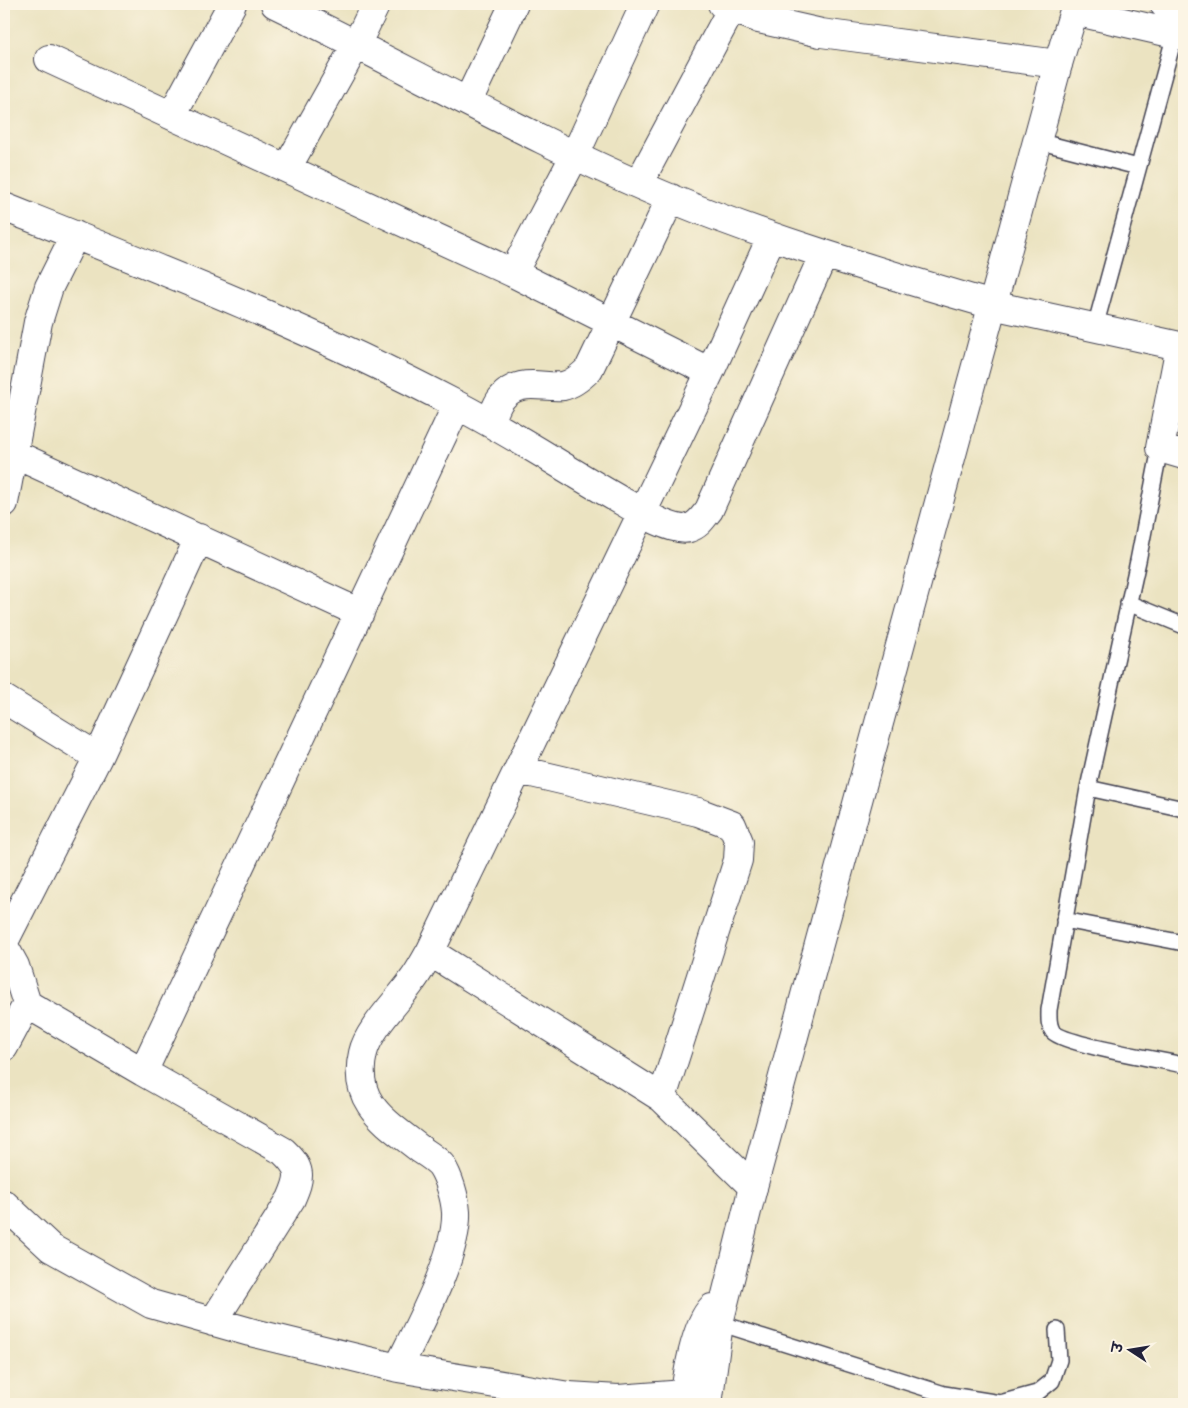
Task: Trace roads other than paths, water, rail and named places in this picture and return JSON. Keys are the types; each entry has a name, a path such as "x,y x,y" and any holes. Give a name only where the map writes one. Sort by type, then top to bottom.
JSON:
{"street":[{"path":"172,115 232,4"},
{"path":"275,4 574,155 671,198 771,238 992,305 1182,346 1172,451"},
{"path":"287,168 356,44 376,4"},
{"path":"468,101 514,4"},
{"path":"513,273 574,155 645,4"},
{"path":"1164,4 1184,9"},
{"path":"640,183 727,6 762,11 821,33 1058,64"},
{"path":"4,1204 51,1248 151,1304 213,1322 398,1368 569,1396 692,1401 703,1321 710,1310 722,1310 753,1187 992,305 1075,7 1180,35"},
{"path":"49,59 513,273 710,372"},
{"path":"490,423 501,399 514,388 528,384 564,386 578,379 589,369 671,198"},
{"path":"4,207 204,287 331,343 457,405 641,512 676,528 687,529 699,523 709,510 824,254"},
{"path":"4,503 38,322 49,287 75,235"},
{"path":"398,1368 430,1302 454,1235 456,1212 449,1185 440,1164 379,1116 365,1099 360,1072 363,1051 372,1035 414,980 430,952 520,770 641,512 710,372 771,238"},
{"path":"143,1072 457,405"},
{"path":"12,453 360,613"},
{"path":"4,942 98,757 199,538"},
{"path":"4,699 98,757"},
{"path":"520,770 698,812 732,825 736,833 739,842 738,860 662,1098"},
{"path":"4,946 15,966 27,1004 143,1072 283,1150 294,1161 299,1173 298,1184 291,1199 213,1322"},
{"path":"430,952 662,1098 753,1187"},
{"path":"4,1047 27,1004"}],"lane":[{"path":"1095,327 1138,167 1180,35"},
{"path":"1037,141 1138,167"},
{"path":"1172,451 1128,603 1088,788 1049,1010 1049,1025 1054,1033 1078,1042 1184,1066"},
{"path":"1128,603 1184,626"},
{"path":"1088,788 1184,809"},
{"path":"1064,920 1184,943"},
{"path":"722,1310 944,1394 1000,1403 1037,1393 1052,1381 1059,1360 1057,1330"}]}
